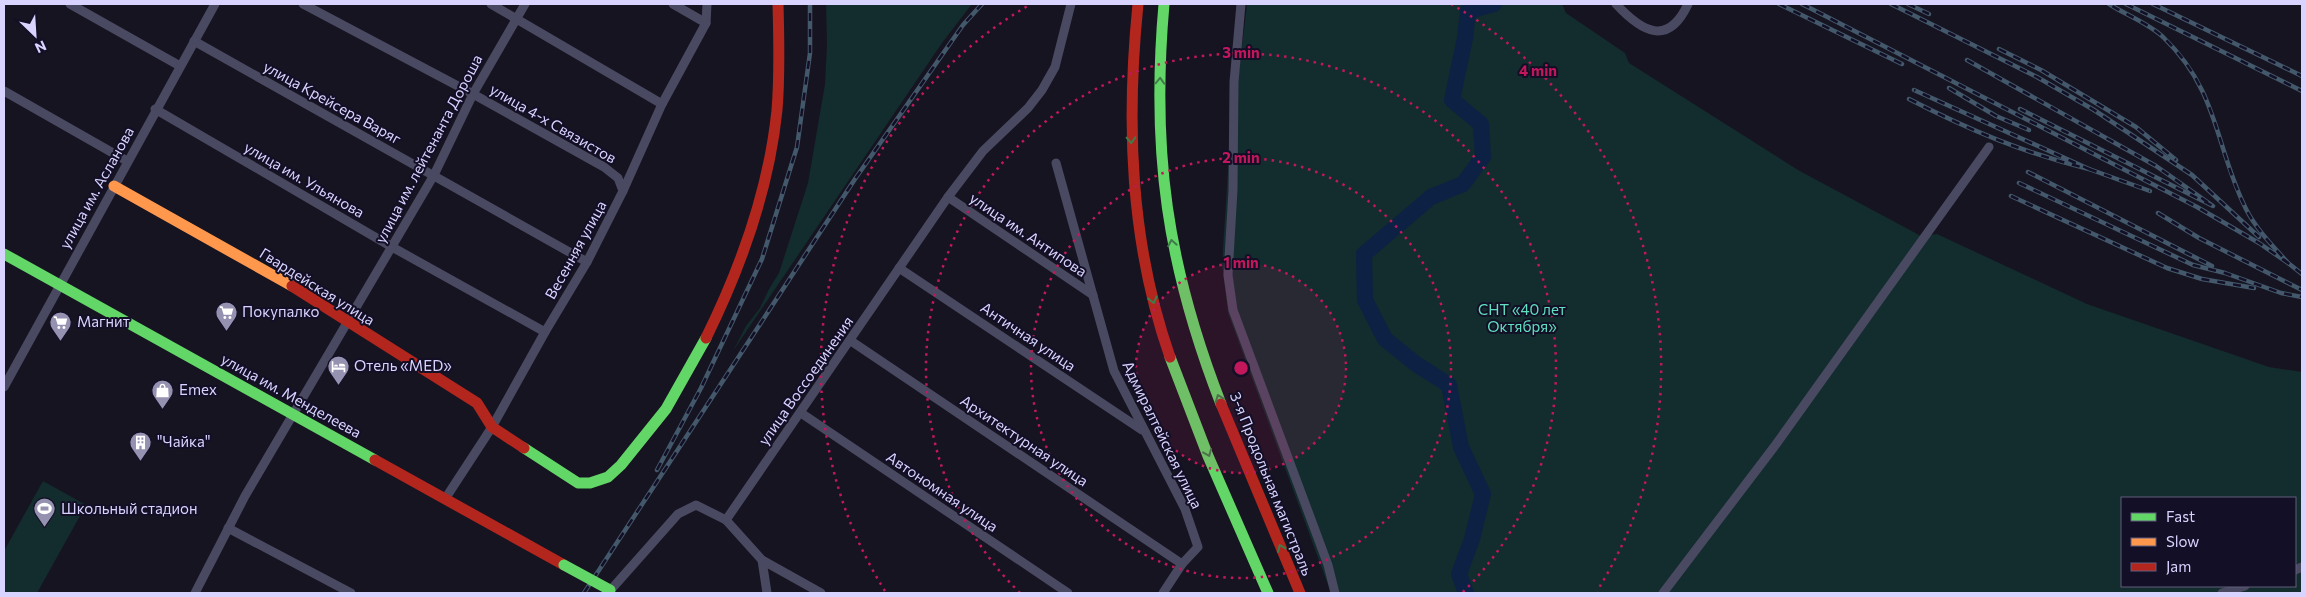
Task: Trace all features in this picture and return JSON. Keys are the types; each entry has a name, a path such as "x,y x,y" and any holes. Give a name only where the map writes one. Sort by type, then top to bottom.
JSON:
{"main road":[{"path":"492,427 578,483 589,484 608,478 621,467 631,450 666,409 699,352 721,306 756,215 769,164 776,111 780,66 778,4"},
{"path":"1138,4 1133,63 1131,141 1135,200 1146,270 1157,316 1173,366 1268,593"},
{"name":"3-я Продольная магистраль","path":"1164,4 1159,111 1160,158 1175,263 1213,384 1300,593"},
{"name":"Гвардейская улица","path":"114,186 280,279 347,323 477,403 485,419 492,427"},
{"name":"улица им. Менделеева","path":"4,254 564,564 611,592"}],"street":[{"path":"70,4 180,66"},
{"name":"улица им. Асланова","path":"4,387 215,4"},
{"name":"улица 4-х Связистов","path":"303,4 473,94 604,167 618,178 624,191"},
{"path":"492,4 662,104"},
{"name":"улица им. лейтенанта Дороша","path":"195,593 228,528 293,414 434,175 473,94 525,4"},
{"path":"673,4 706,23"},
{"name":"Весенняя улица","path":"445,499 492,427 587,262 624,191 662,104 706,23 707,4"},
{"name":"улица Воссоединения","path":"726,520 851,341 948,197 982,151 1028,108 1042,90 1054,67 1070,4"},
{"path":"1241,4 1234,82 1233,190 1228,275 1233,310 1328,565 1335,593"},
{"path":"1616,4 1627,16 1649,31 1665,30 1681,18 1688,4"},
{"name":"улица Крейсера Варяг","path":"194,41 587,262"},
{"path":"4,91 127,161"},
{"name":"улица им. Ульянова","path":"156,110 392,247 545,332"},
{"path":"1663,593 1774,447 1989,147"},
{"name":"Адмиралтейская улица","path":"1056,163 1114,371 1185,509 1198,547 1182,564 1163,593"},
{"name":"улица им. Антипова","path":"948,197 1093,295"},
{"name":"Античная улица","path":"899,268 1143,430"},
{"name":"Архитектурная улица","path":"851,341 1182,564"},
{"name":"Автономная улица","path":"801,413 1068,593"},
{"path":"611,592 678,514 696,505 726,520 762,560 821,593"},
{"path":"228,528 351,593"},
{"path":"762,560 767,593"},
{"path":"2222,593 2242,587"}],"green space":[{"path":"826,4 972,4 942,43 733,351 746,326 760,308 779,273 808,183 825,84"},
{"name":"СНТ «40 лет Октября»","path":"1247,4 1562,4 1566,13 1625,53 1629,63 1798,170 1921,236 1937,234 2087,304 2269,367 2302,372 2302,593 1331,593 1228,313 1222,264 1229,155"},
{"name":"Школьный стадион","path":"43,481 86,505 37,593 4,593 4,551"}],"waterway":[{"path":"1466,593 1459,574 1472,539 1483,494 1461,447 1449,385 1416,364 1385,339 1365,300 1364,254 1431,197 1463,184 1483,157 1481,124 1452,100 1465,38 1468,11 1494,4"}],"railway":[{"path":"657,470 701,388 762,259 797,147 810,53 810,4"},
{"path":"584,593 855,179 963,25 982,4"},
{"path":"1779,4 1902,64"},
{"path":"1802,4 2197,207 2259,243 2288,263 2260,230 2246,209 2236,186 2206,99 2196,78 2182,58 2164,38 2145,24 2109,4"},
{"path":"1891,4 2037,77 2094,110 2192,175 2259,237"},
{"path":"1908,4 1929,14"},
{"path":"2126,4 2302,91"},
{"path":"2153,4 2302,76"},
{"path":"1999,49 2041,70 2136,127 2176,160"},
{"path":"1967,60 2156,166 2213,206 2020,109"},
{"path":"1949,88 1996,116 2029,130"},
{"path":"1909,99 1997,140 2042,156 2089,169 1914,90"},
{"path":"2089,169 2150,191"},
{"path":"2028,172 2212,266"},
{"path":"2019,183 2193,265 2225,273 2281,293 2302,297"},
{"path":"2011,196 2167,268 2202,279 2254,288"},
{"path":"2158,213 2199,238 2302,290"},
{"path":"2283,259 2302,274"}],"traffic: fast":[{"path":"1164,4 1160,109 1162,159 1167,207 1187,304 1221,404"},
{"path":"4,254 375,460"},
{"path":"524,448 578,483 590,483 608,477 621,465 666,409 706,338"},
{"path":"1170,357 1208,456 1268,593"},
{"path":"564,565 610,590"}],"traffic: slow":[{"path":"114,186 292,286"}],"traffic: jam":[{"path":"706,338 742,255 752,227 767,169 773,140 778,97 778,4"},
{"path":"1138,4 1132,93 1134,182 1146,270 1170,357"},
{"path":"292,286 477,403 492,427 524,448"},
{"path":"1221,404 1300,593"},
{"path":"375,460 564,565"}],"place":[{"name":"Покупалко","path":"226,331"},
{"name":"Магнит","path":"61,341"},
{"name":"Отель «MED»","path":"338,385"},
{"name":"Emex","path":"163,409"},
{"name":"\"Чайка\"","path":"141,461"},
{"name":"Школьный стадион","path":"45,528"}]}
